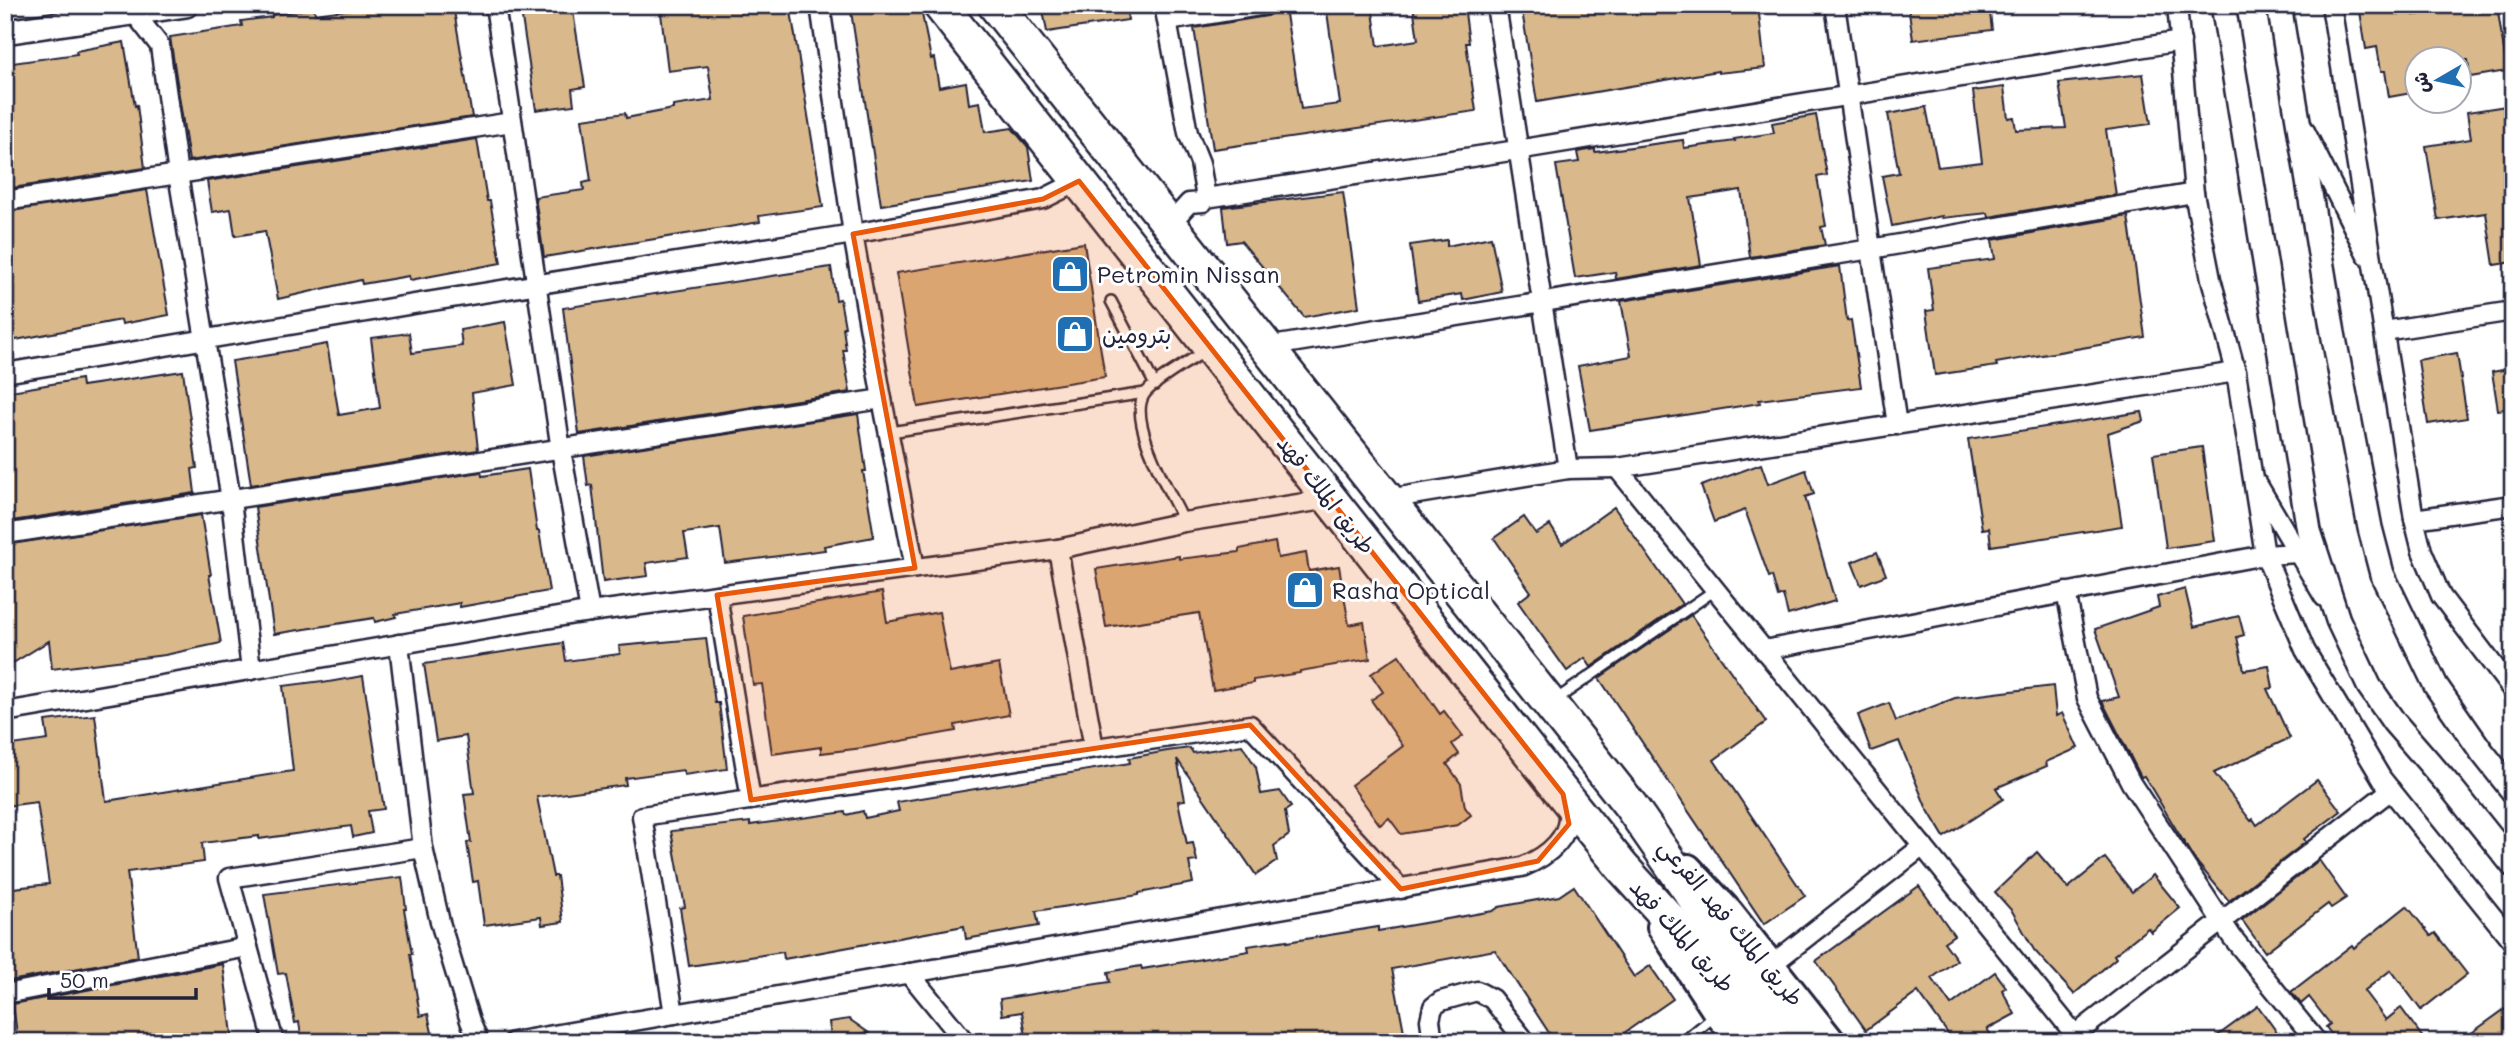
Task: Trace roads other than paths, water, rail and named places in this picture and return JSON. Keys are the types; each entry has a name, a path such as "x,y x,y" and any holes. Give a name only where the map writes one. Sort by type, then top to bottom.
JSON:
{"highway":[{"name":"طريق الملك فهد","path":"940,5 1563,794 1622,867 1732,988 1774,1042"},
{"name":"طريق الملك فهد","path":"995,5 1630,805 1717,930 1805,1042"}],"main road":[{"name":"طريق الملك فهد الفرعي","path":"1630,805 1730,912 1832,1042"},
{"path":"1622,867 1718,1014 1740,1042"}],"street":[{"path":"5,32 186,5"},
{"path":"495,5 535,285 590,612"},
{"path":"820,5 853,234 915,568"},
{"path":"1206,198 1200,163 1188,133 1166,13 1265,5"},
{"path":"1496,5 1568,469"},
{"path":"1835,5 1897,425"},
{"path":"2176,5 2182,41 2194,193 2211,279 2236,372 2266,555 2305,650 2382,779 2513,942"},
{"path":"2223,5 2309,531 2338,620"},
{"path":"2279,5 2333,333 2370,528 2382,574 2436,686 2513,791"},
{"path":"2331,5 2414,519 2441,596 2513,691"},
{"path":"135,14 160,46 231,500 251,670"},
{"path":"1170,224 1189,203 1203,202 1206,198 2182,41"},
{"path":"2299,120 2374,270"},
{"path":"5,201 512,122"},
{"path":"5,373 853,234 1043,198 1079,181"},
{"path":"1266,347 1871,249 2194,193"},
{"path":"2384,331 2513,311"},
{"path":"1388,499 1568,469 1617,468 2236,372"},
{"path":"5,534 882,399"},
{"path":"1617,468 2078,1038 2221,920 2391,790"},
{"path":"2251,473 2338,620 2368,686 2394,722 2513,865"},
{"path":"5,712 590,612 1058,549 1184,522 1330,499"},
{"path":"2414,519 2513,505"},
{"path":"1058,549 1094,748"},
{"path":"1764,650 2266,555 2298,553"},
{"path":"2066,592 2087,698 2131,783 2221,920 2317,1042"},
{"path":"717,595 751,800"},
{"path":"398,644 423,848 440,922 470,1021 480,1042"},
{"path":"674,1014 642,816 1250,725 1401,889"},
{"path":"513,1042 1522,867 1538,861 1564,835 1569,824 1563,794"},
{"path":"1771,965 1923,846"},
{"path":"274,1042 229,877 423,848"},
{"path":"5,994 248,947"},
{"path":"909,974 965,1042"},
{"path":"1433,1042 1430,1020 1433,1007 1441,1001 1477,991 1492,999 1526,1042"}],"lane":[{"path":"1111,301 1155,385"},
{"path":"1184,522 1142,433 1141,402 1145,393 1155,385 1210,348"},
{"path":"890,432 1145,393"},
{"path":"1550,704 1715,590"},
{"path":"1683,1042 1718,1014"}],"place":[{"name":"Petromin Nissan","path":"1070,274"},
{"name":"بترومين","path":"1075,334"},
{"name":"Rasha Optical","path":"1305,590"}]}
